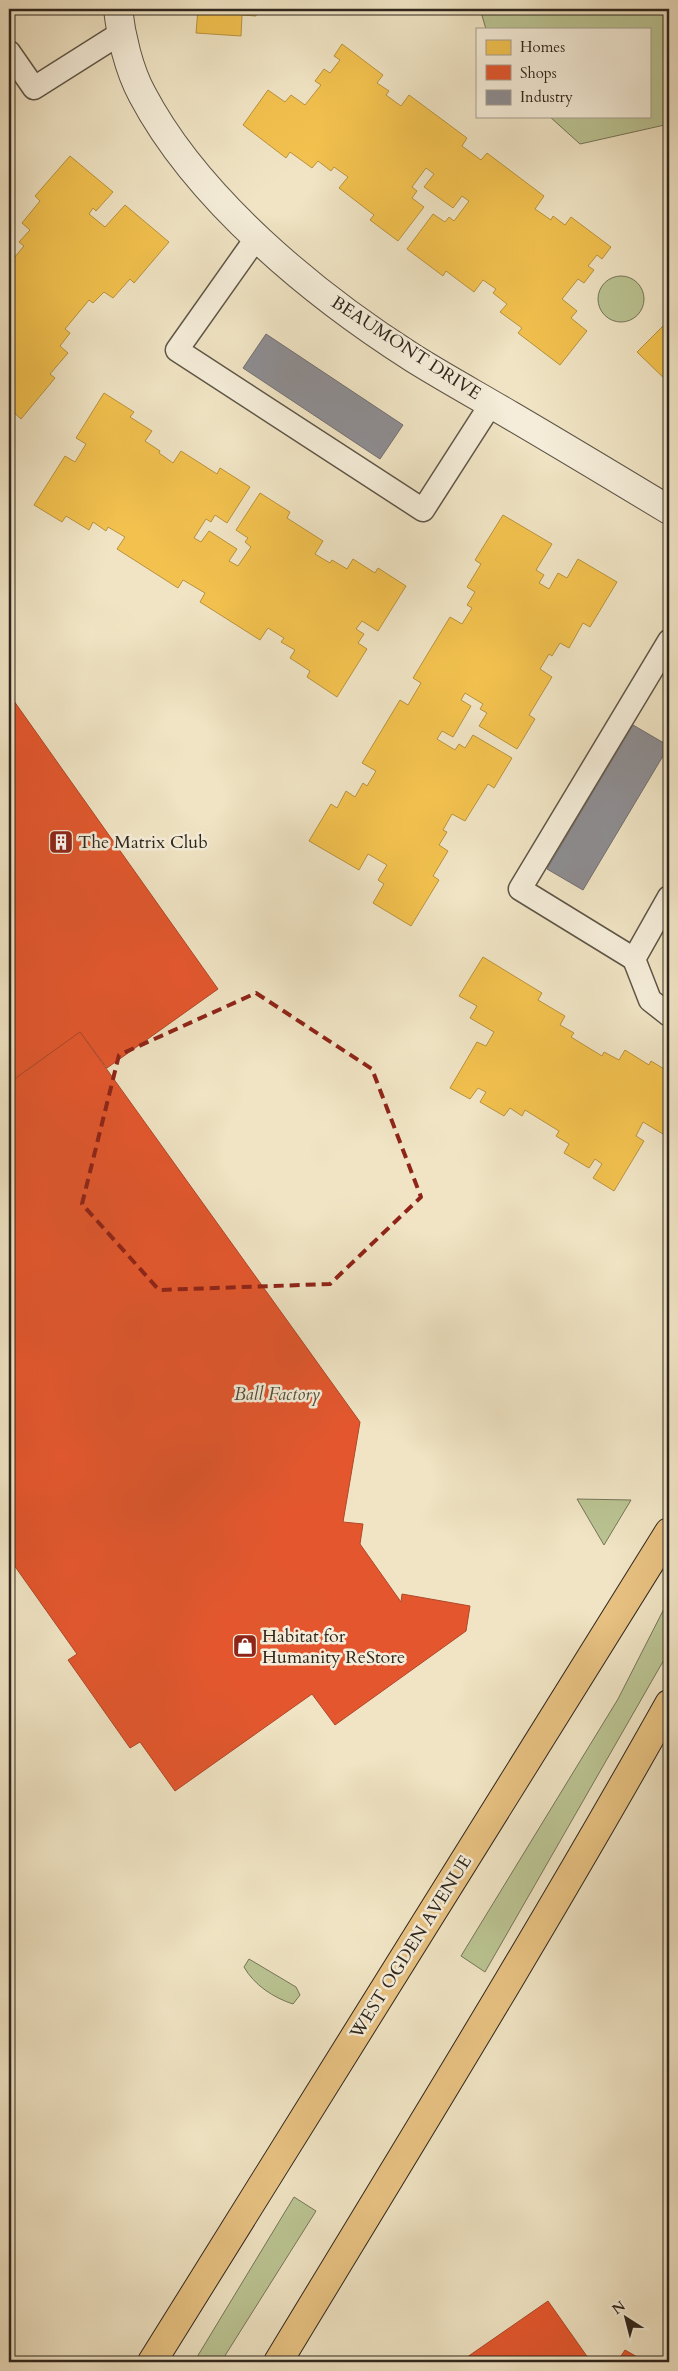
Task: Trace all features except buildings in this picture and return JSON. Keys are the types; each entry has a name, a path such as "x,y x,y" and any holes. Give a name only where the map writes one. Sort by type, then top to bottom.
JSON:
{"main road":[{"name":"WEST OGDEN AVENUE","path":"152,2362 669,1532"},
{"path":"278,2362 445,2090 669,1704"}],"street":[{"name":"BEAUMONT DRIVE","path":"120,21 141,92 173,145 207,187 257,237 338,306 413,358 669,510"}],"lane":[{"path":"9,52 34,88 120,21"},
{"path":"257,237 177,350 423,510 491,404"},
{"path":"669,641 520,889 634,959 650,1000 669,1015"},
{"path":"634,959 669,898"}],"highlighted area":[{"path":"256,993 372,1069 421,1197 330,1284 159,1290 82,1204 119,1055"}],"green space":[{"path":"480,9 669,9 669,124 580,144 551,118 650,118 650,28 486,28"},
{"path":"616,276 626,276 640,286 644,299 640,312 634,318 626,322 616,322 602,312 598,304 598,294 608,280"},
{"path":"577,1499 631,1500 604,1545"},
{"path":"669,1599 669,1651 485,1972 461,1956 618,1699"},
{"path":"249,1959 296,1987 300,1995 293,2004 272,1994 253,1980 244,1967"},
{"path":"294,2197 316,2211 221,2362 194,2362"}],"place":[{"name":"The Matrix Club","path":"61,842"},
{"name":"Habitat for Humanity ReStore","path":"245,1646"}],"park label":[{"name":"Ball Factory","path":"277,1394"}]}
